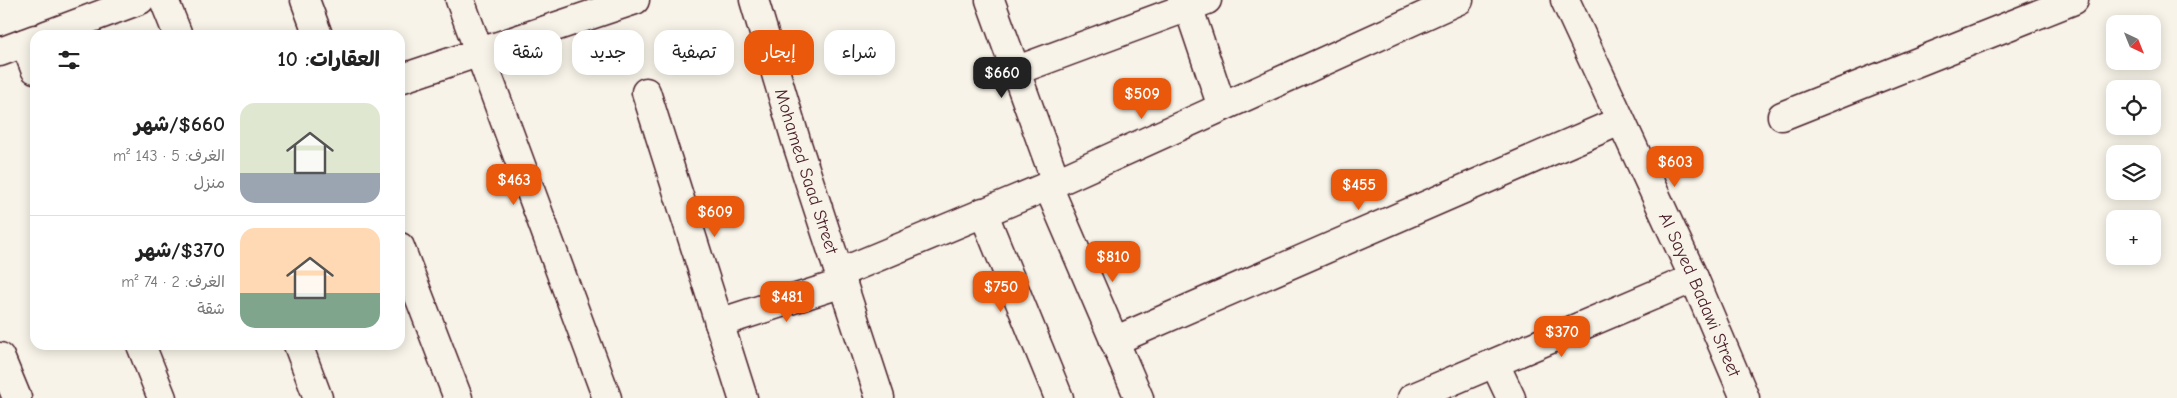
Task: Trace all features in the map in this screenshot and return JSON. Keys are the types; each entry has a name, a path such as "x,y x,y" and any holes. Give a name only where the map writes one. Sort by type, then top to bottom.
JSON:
{"street":[{"path":"54,30 105,6 140,0"},
{"path":"164,0 176,30"},
{"path":"305,0 316,30"},
{"path":"460,0 607,398"},
{"name":"Mohamed Saad Street","path":"754,0 880,398"},
{"path":"719,323 841,278 983,212 1052,184 1459,0"},
{"name":"Al Sayed Badawi Street","path":"1565,0 1694,278 1745,398"},
{"path":"1782,116 2074,0"},
{"path":"994,1 1052,184 1114,341 1139,398"},
{"path":"405,77 624,2"},
{"path":"1015,71 1194,2 1222,107"},
{"path":"0,52 30,41"},
{"path":"646,92 743,398"},
{"path":"1114,341 1620,121"},
{"path":"983,212 1059,398"},
{"path":"405,260 458,398"},
{"path":"1412,398 1694,278"},
{"path":"143,350 162,398"},
{"path":"300,350 318,398"},
{"path":"0,357 17,398"},
{"path":"1495,364 1511,398"}]}
